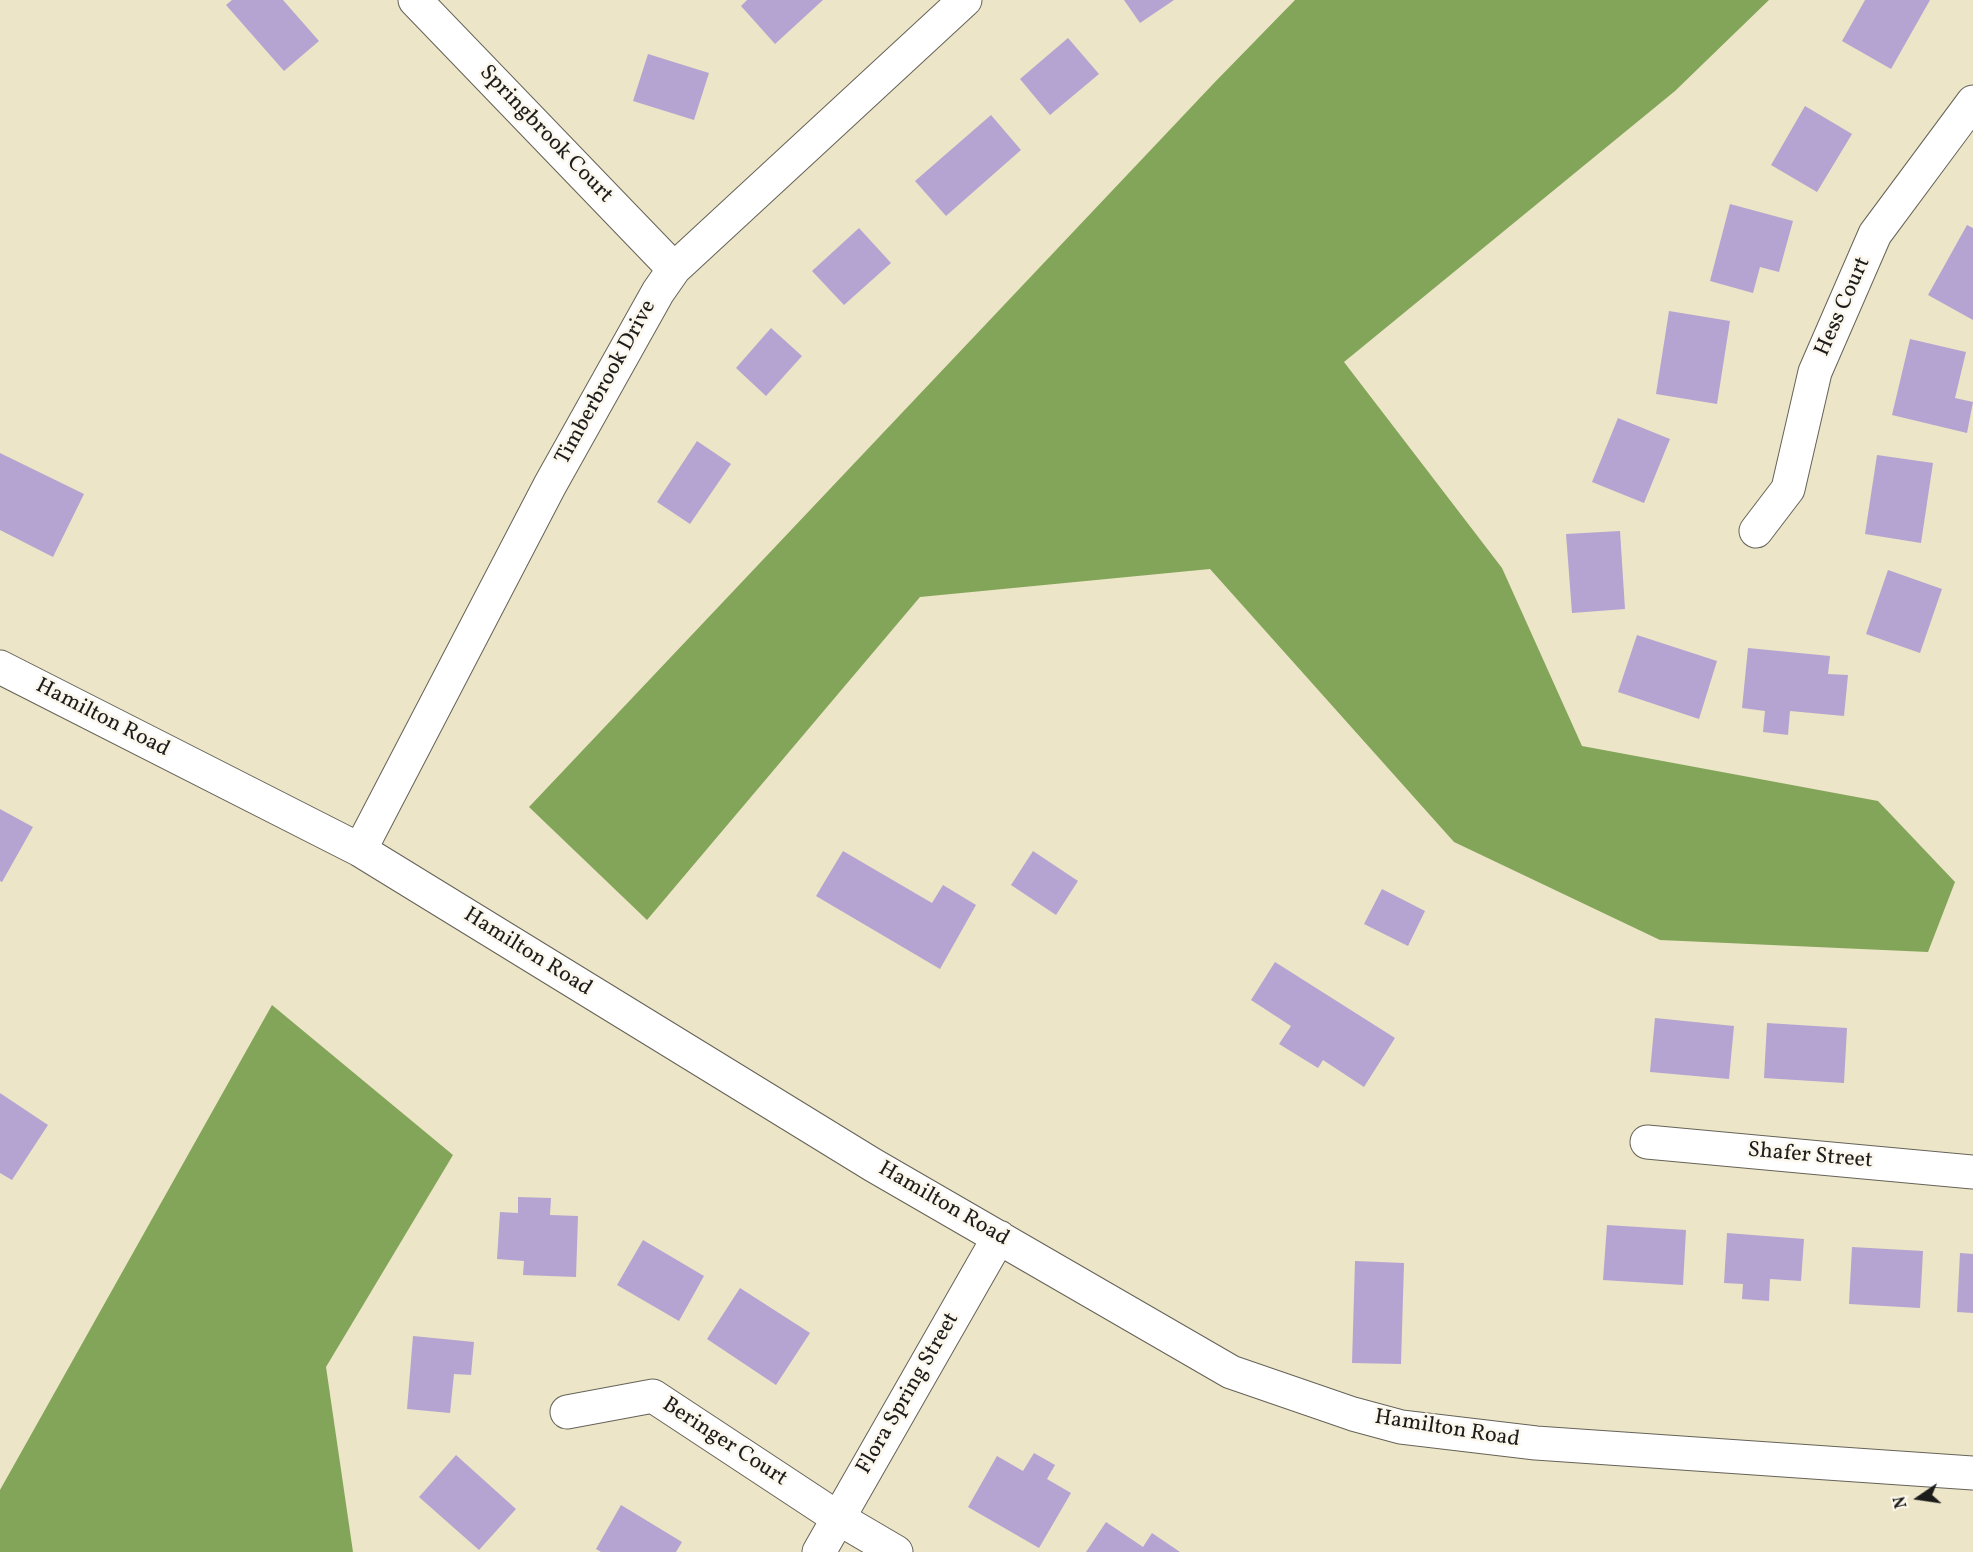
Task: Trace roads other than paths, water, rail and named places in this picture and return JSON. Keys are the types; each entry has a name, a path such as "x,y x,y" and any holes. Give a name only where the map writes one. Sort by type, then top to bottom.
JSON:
{"street":[{"name":"Springbrook Court","path":"415,0 674,269"},
{"name":"Timberbrook Drive","path":"360,850 550,485 658,292 674,269 965,0"},
{"name":"Hess Court","path":"1756,531 1788,489 1815,372 1875,234 1970,112"},
{"name":"Hamilton Road","path":"0,667 360,850 873,1165 1231,1372 1353,1414 1401,1427 1536,1443 1973,1473"},
{"name":"Shafer Street","path":"1647,1142 1973,1172"},
{"name":"Flora Spring Street","path":"819,1552 999,1237"},
{"name":"Beringer Court","path":"567,1412 653,1396 838,1518 896,1552"}]}
